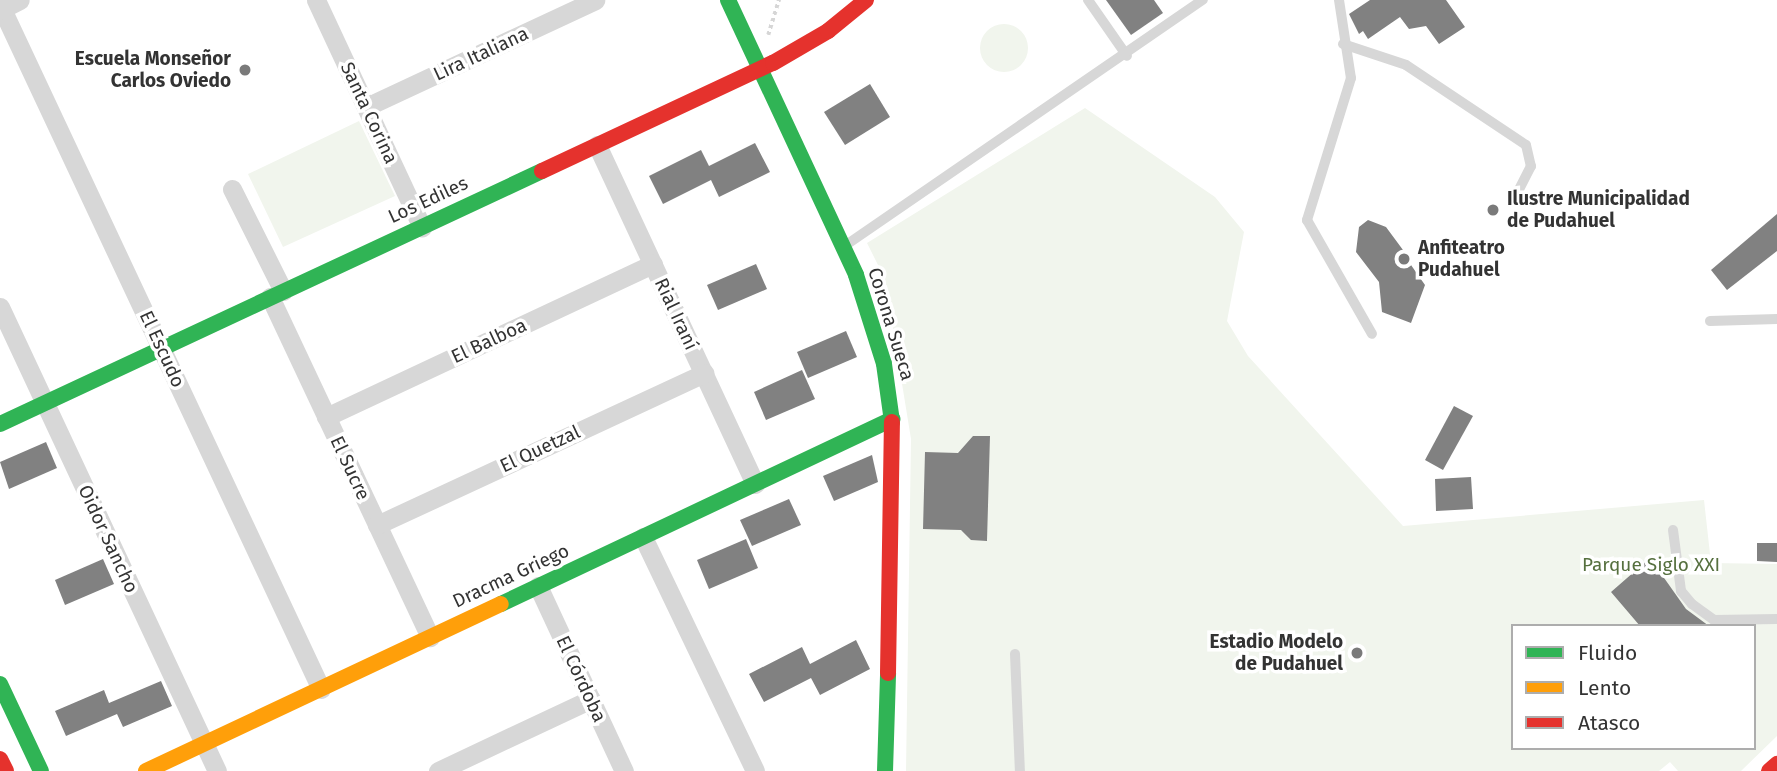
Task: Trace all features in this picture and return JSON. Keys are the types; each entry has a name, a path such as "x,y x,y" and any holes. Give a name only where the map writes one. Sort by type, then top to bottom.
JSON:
{"street":[{"path":"1,9 20,0"},
{"name":"Santa Corina","path":"316,0 422,227"},
{"name":"Lira Italiana","path":"366,107 595,0"},
{"name":"Corona Sueca","path":"728,0 843,247 877,337 893,419 885,771"},
{"name":"Los Ediles","path":"0,424 761,69 828,31 866,0"},
{"name":"El Escudo","path":"1,9 321,689"},
{"name":"Rial Iraní","path":"597,145 755,484"},
{"name":"El Sucre","path":"232,189 326,417 430,638"},
{"name":"El Balboa","path":"326,417 653,264"},
{"name":"Oidor Sancho","path":"0,307 217,771"},
{"name":"El Quetzal","path":"377,525 704,373"},
{"name":"Dracma Griego","path":"146,771 893,419"},
{"path":"643,537 755,771"},
{"name":"El Córdoba","path":"538,586 624,771"},
{"path":"0,684 41,771"},
{"path":"438,771 591,699"},
{"path":"0,759 6,771"},
{"path":"1769,771 1777,764"}],"lane":[{"path":"1088,0 1127,55"},
{"path":"843,247 1127,55 1203,0"},
{"path":"1339,0 1343,44 1351,78 1307,220 1372,334"},
{"path":"1343,44 1406,65 1526,145 1531,166 1520,188"},
{"path":"1710,321 1777,319"},
{"path":"1673,530 1681,591 1692,604 1714,620 1777,619"},
{"path":"1015,654 1020,771"}],"path":[{"path":"764,47 779,0"}],"green space":[{"path":"1004,24 1021,31 1028,48 1021,65 1004,72 987,65 980,48 987,31"},
{"name":"Parque Siglo XXI","path":"1085,108 1215,197 1244,232 1227,321 1248,356 1403,526 1704,500 1711,563 1777,564 1777,736 1741,771 1678,771 1670,762 1659,771 906,771 911,439 885,279 867,243"},
{"path":"359,121 395,196 283,247 248,174"}],"building":[{"path":"1106,0 1154,0 1163,13 1131,35"},
{"path":"1370,0 1446,0 1465,27 1439,44 1426,26 1409,29 1400,17 1368,39 1363,31 1359,34 1349,14"},
{"path":"870,84 890,117 845,145 824,112"},
{"path":"755,143 770,172 719,197 711,180 663,204 649,176 701,150 709,166"},
{"path":"1777,214 1777,251 1727,290 1711,270"},
{"path":"1368,220 1386,227 1403,250 1398,263 1411,265 1425,285 1411,323 1382,312 1379,282 1356,252 1359,227"},
{"path":"756,264 767,289 718,310 707,285"},
{"path":"846,331 857,357 808,378 797,352"},
{"path":"802,370 815,399 766,420 754,392"},
{"path":"1454,406 1473,416 1443,470 1425,460"},
{"path":"973,436 990,436 987,541 971,540 961,530 923,529 925,452 958,453"},
{"path":"46,442 57,468 9,489 0,462"},
{"path":"872,455 878,482 834,501 823,476"},
{"path":"1471,477 1473,509 1436,511 1435,479"},
{"path":"789,499 801,525 752,546 740,520"},
{"path":"746,539 758,568 709,589 697,560"},
{"path":"1757,543 1777,543 1777,562 1757,561"},
{"path":"1650,558 1686,609 1706,624 1638,624 1611,592"},
{"path":"103,559 114,584 65,605 55,580"},
{"path":"856,640 870,669 820,695 811,678 764,702 749,674 802,647 810,664"},
{"path":"161,681 172,706 123,727 117,714 66,736 55,711 104,690 109,703"}],"traffic: fast":[{"path":"728,0 856,275 884,364 892,422"},
{"path":"0,424 542,171"},
{"path":"501,604 893,419"},
{"path":"885,771 888,673"},
{"path":"0,684 41,771"}],"traffic: slow":[{"path":"146,771 501,604"}],"traffic: jam":[{"path":"542,171 773,63 828,31 866,0"},
{"path":"888,673 892,422"},
{"path":"0,759 6,771"},
{"path":"1769,771 1777,764"}],"place":[{"name":"Escuela Monseñor Carlos Oviedo","path":"245,70"},
{"name":"Ilustre Municipalidad de Pudahuel","path":"1493,210"},
{"name":"Anfiteatro Pudahuel","path":"1404,259"},
{"name":"Estadio Modelo de Pudahuel","path":"1357,653"}]}
